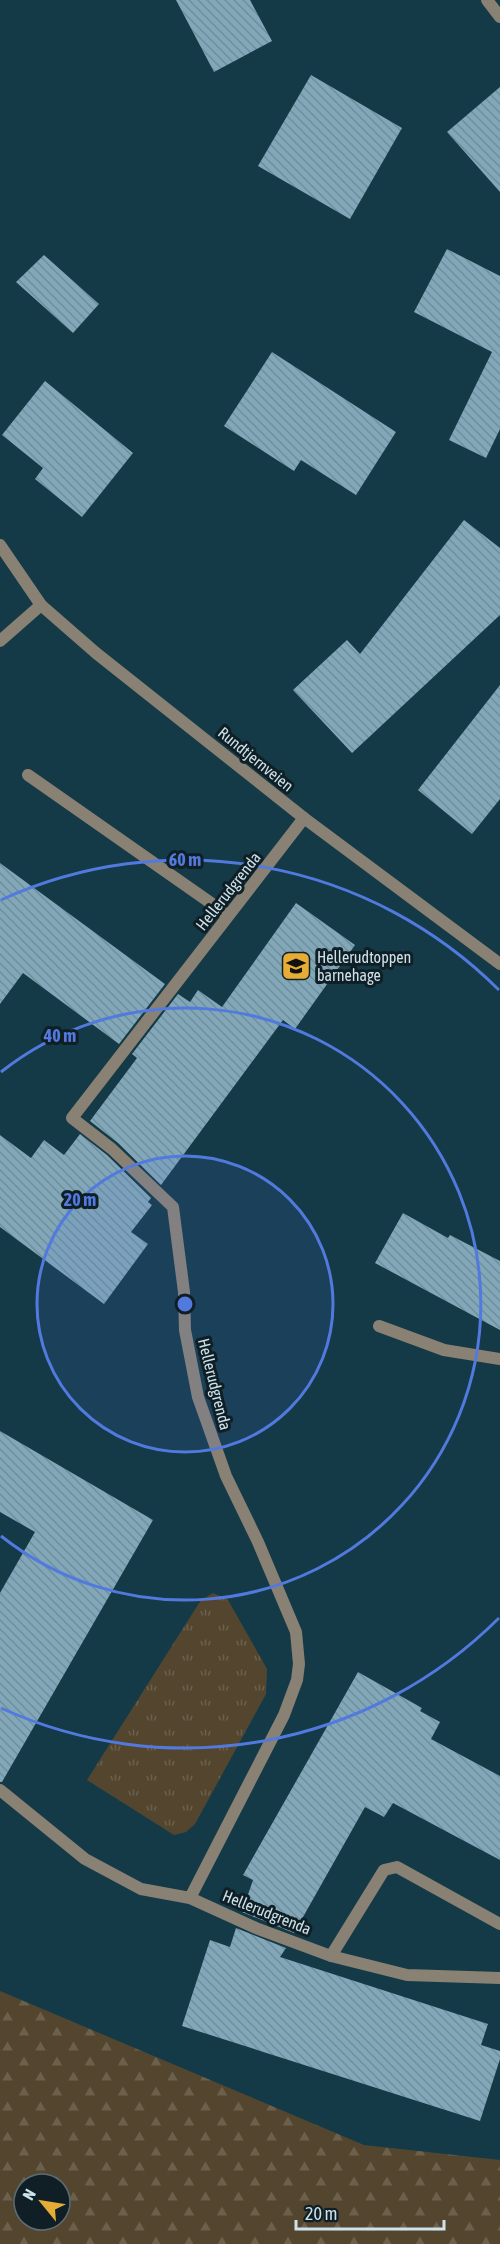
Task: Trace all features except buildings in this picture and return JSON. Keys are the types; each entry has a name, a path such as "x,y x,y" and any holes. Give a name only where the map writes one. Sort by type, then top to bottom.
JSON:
{"street":[{"path":"487,0 500,17"},
{"name":"Rundtjernveien","path":"0,545 41,605 96,653 304,818 500,964"},
{"path":"0,641 41,605"},
{"path":"28,776 228,915"},
{"name":"Hellerudgrenda","path":"190,1898 284,1715 297,1680 299,1665 296,1632 258,1542 226,1476 198,1397 185,1330 184,1292 173,1207 112,1149 72,1118 304,818"},
{"path":"379,1326 444,1350 500,1359"},
{"name":"Hellerudgrenda","path":"0,1790 85,1859 141,1889 190,1898 256,1928 331,1956 407,1975 500,1978"},
{"path":"331,1956 384,1870 398,1867 500,1924"}],"green space":[{"path":"213,1593 228,1600 267,1669 266,1694 195,1824 186,1832 174,1835 87,1780 201,1600"},
{"path":"0,1991 364,2145 500,2160 500,2244 0,2244"}],"place":[{"name":"Hellerudtoppen barnehage","path":"296,966"}]}
